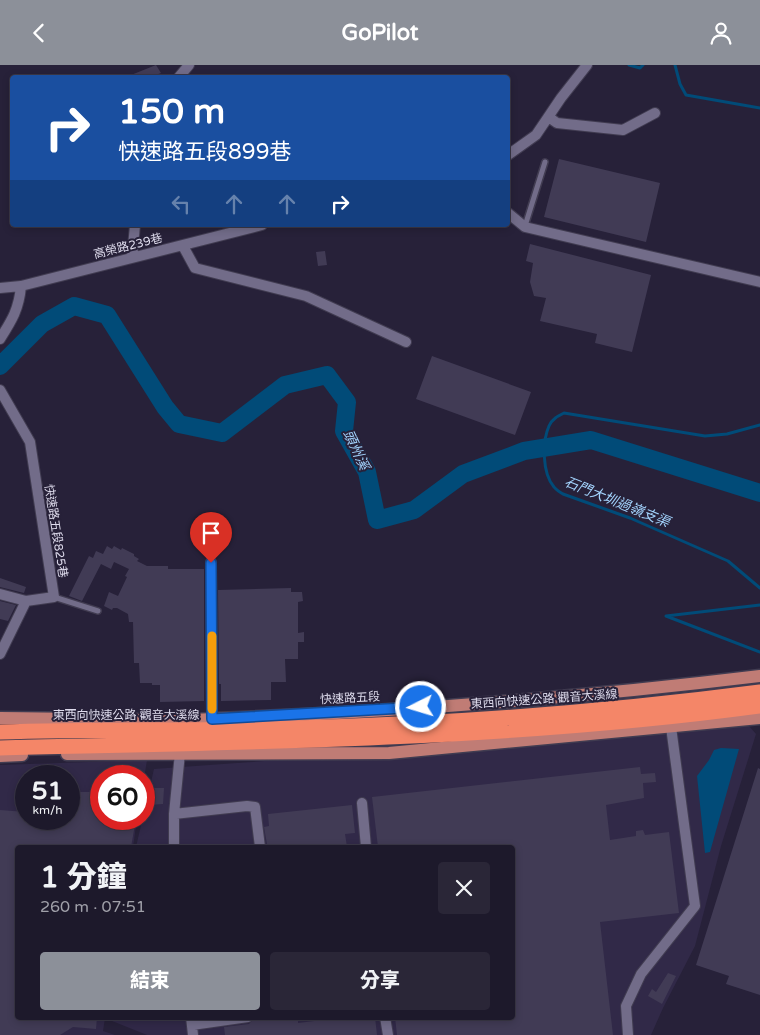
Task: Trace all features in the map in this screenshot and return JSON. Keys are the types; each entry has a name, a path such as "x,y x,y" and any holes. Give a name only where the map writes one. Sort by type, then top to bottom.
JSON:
{"highway":[{"name":"東西向快速公路 觀音大溪線","path":"0,732 295,729 387,725 569,713 760,692"},
{"path":"0,748 387,739 575,725 760,706"}],"main road":[{"name":"快速路五段","path":"0,718 212,719 411,708 760,676"},
{"path":"0,756 180,753 389,753 760,718"}],"street":[{"path":"181,75 190,65"},
{"path":"510,154 536,135 550,118 561,98 587,65"},
{"path":"550,118 557,123 623,130 655,113"},
{"path":"510,215 525,227 760,282"},
{"path":"132,258 135,227"},
{"name":"高榮路239巷","path":"0,288 21,286 254,227"},
{"path":"183,246 195,268 306,296 406,342"},
{"path":"0,339 12,322 20,303 21,286"},
{"name":"快速路五段825巷","path":"0,390 30,442 54,597 26,601"},
{"path":"211,563 212,719"},
{"path":"0,594 26,601 2,648"},
{"path":"628,1035 626,1006 641,974 695,906 671,727"},
{"path":"174,845 174,814 180,753"},
{"path":"362,803 366,845"},
{"path":"174,814 247,806 255,807 260,845"},
{"path":"192,1026 229,1020"},
{"path":"386,1020 388,1035"}],"lane":[{"path":"525,227 544,162"},
{"path":"54,597 98,611"}],"shaded area":[{"path":"749,726 756,734 721,846 695,946 651,1035 147,1035 110,1020 515,1020 515,845 136,845 140,830 155,830 155,769"},
{"path":"147,760 146,765 90,765 90,830 135,830 133,845 15,845 15,1020 105,1020 103,1031 115,1035 0,1035 0,765"}],"water":[{"path":"721,748 739,749 710,852 705,853 697,776 714,750"}],"building":[{"path":"156,65 161,73 156,75 131,75"},
{"path":"559,159 660,183 646,242 544,217"},
{"path":"530,244 651,275 632,352 595,343 597,334 540,321 546,298 534,296 530,282 533,263 526,261"},
{"path":"325,251 327,265 318,266 316,252"},
{"path":"432,356 531,392 515,435 416,399"},
{"path":"107,546 112,549 114,546 121,550 122,548 134,554 139,559 137,561 147,566 168,566 168,569 204,569 204,701 160,702 160,685 140,683 139,663 134,663 133,622 129,622 128,614 117,608 112,610 104,606 109,592 118,596 129,569 114,562 111,569 101,564 82,601 69,596 89,556 93,558 96,551 103,554"},
{"path":"0,578 26,587 24,593 0,587"},
{"path":"291,588 291,592 302,592 303,601 298,602 298,633 304,632 304,642 298,642 298,659 285,659 286,682 271,682 271,700 221,701 221,684 219,684 218,590"},
{"path":"0,601 16,605 8,621 0,619"},
{"path":"640,767 641,774 655,773 656,782 643,783 644,798 606,805 610,840 636,836 636,831 643,830 645,835 669,832 679,913 600,922 613,1035 397,1035 395,1020 515,1020 515,845 378,845 372,797"},
{"path":"758,768 760,769 760,995 726,984 729,976 696,965"},
{"path":"155,788 164,788 163,804 155,805"},
{"path":"80,792 90,792 90,830 134,830 131,845 15,845 15,1020 97,1020 96,1029 73,1027 60,1035 0,1035 0,810 15,811 15,830 80,830"},
{"path":"352,805 355,833 345,834 347,845 271,845 267,844 264,827 269,826 268,814"},
{"path":"668,973 676,976 662,1004 648,996 652,989 656,992"},
{"path":"252,1020 298,1020 298,1023 322,1020 375,1020 377,1035 225,1035 224,1027 249,1024"}],"waterway":[{"path":"629,65 640,68 643,65"},
{"path":"675,65 680,84 686,95 760,108"},
{"name":"頭州溪","path":"0,366 42,324 74,306 107,315 165,407 179,424 222,433 285,385 327,375 347,402 344,431 367,472 377,520 414,510 463,474 524,451 591,440 760,493"},
{"name":"石門大圳過嶺支渠","path":"760,425 727,434 705,436 564,413 555,418 550,424 544,449 547,474 559,492 630,518 728,561 760,588"},
{"name":"石門大圳過嶺支渠","path":"760,605 666,616 760,652"}],"slow traffic":[{"path":"212,636 212,709"}],"route":[{"path":"211,563 212,719 421,707"}]}
